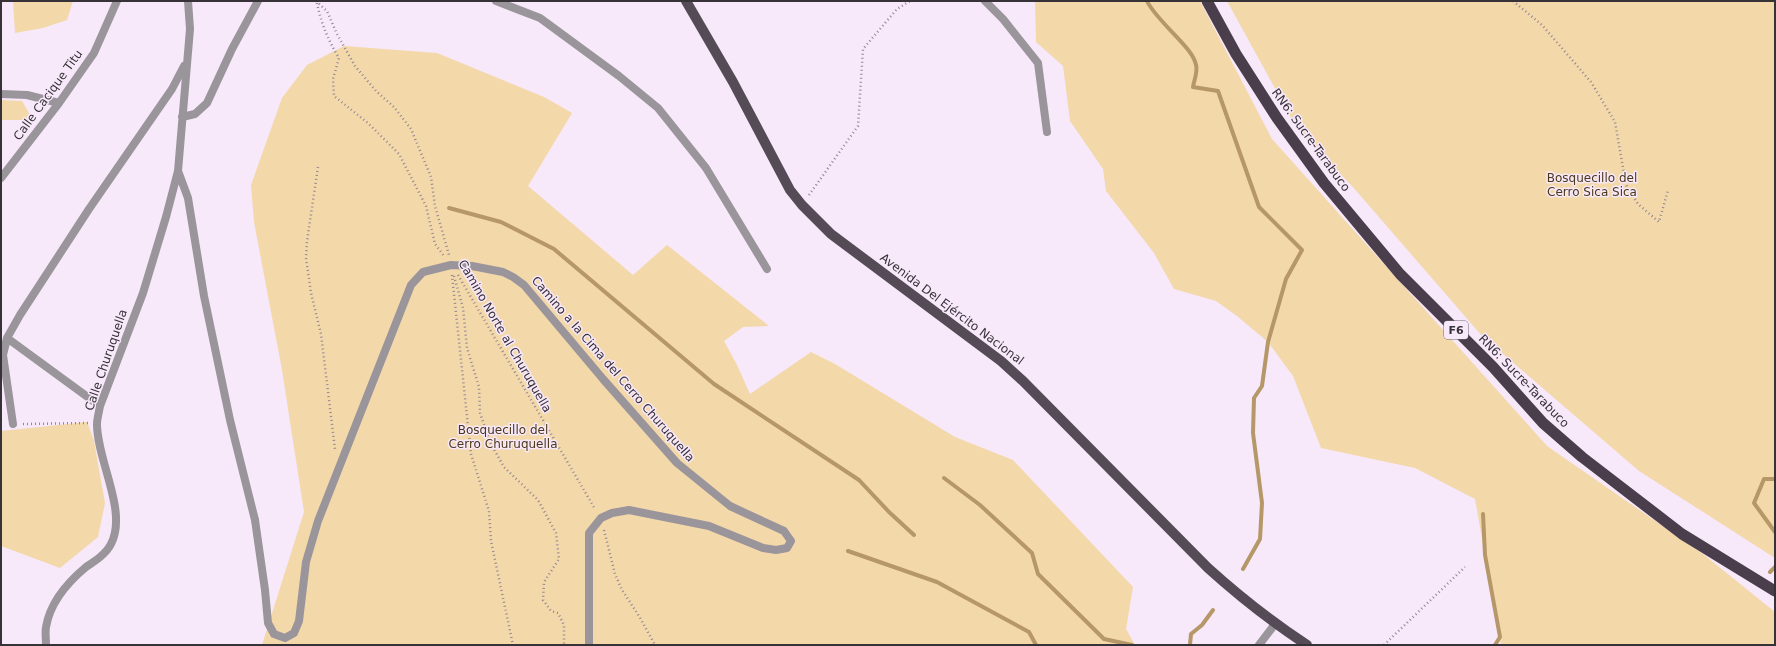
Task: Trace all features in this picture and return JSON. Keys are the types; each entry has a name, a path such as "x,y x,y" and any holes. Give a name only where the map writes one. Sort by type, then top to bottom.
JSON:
{"highway":[{"name":"RN6: Sucre-Tarabuco","path":"1207,1 1236,54 1273,112 1324,183 1400,274 1493,367 1543,423 1582,457 1682,534 1775,591"}],"main road":[{"name":"Avenida Del Ejército Nacional","path":"686,1 734,82 790,190 802,205 831,234 1001,361 1023,381 1208,568 1239,596 1275,624 1307,645"}],"street":[{"name":"Calle Cacique Titu","path":"1,178 59,103 94,53 117,1"},
{"name":"Calle Churuquella","path":"46,645 46,627 55,602 73,578 102,554 111,544 116,527 116,510 99,444 97,424 100,406 143,293 178,171 186,61 190,29 188,1"},
{"path":"182,117 195,114 207,103 232,49 258,1"},
{"path":"496,1 540,18 619,76 658,108 706,168 768,269"},
{"path":"985,1 1003,19 1038,63 1047,132"},
{"path":"13,424 3,355 7,338 20,315 90,209 172,89 186,61"},
{"path":"1,94 27,95 59,103"},
{"name":"Camino a la Cima del Cerro Churuquella","path":"178,171 188,198 206,304 230,420 254,520 265,590 268,623 274,634 286,638 294,633 299,621 306,562 318,521 411,285 423,272 451,264 472,266 503,272 524,285 603,379 677,463 730,506 784,531 791,541 787,548 776,550 763,548 709,526 629,510 612,513 601,518"},
{"path":"7,338 100,406"},
{"path":"589,645 590,533 601,518"},
{"path":"1259,645 1275,624"}],"path":[{"path":"802,205 858,126 863,49 897,9 910,1"},
{"path":"1513,1 1542,25 1591,82 1615,122 1626,185 1638,204 1659,222 1668,190"},
{"path":"317,2 321,22 329,42 339,58 334,78 334,96 363,118 399,154 426,206 435,244 451,264 463,308 467,348 479,387 480,414 491,444 504,467 538,500 556,533 559,559 544,582 543,600 551,611 558,613 564,625 564,645"},
{"name":"Camino Norte al Churuquella","path":"317,2 328,11 337,34 355,66 376,91 394,107 411,129 431,177 435,206 451,264 472,297 601,518 614,574 655,645"},
{"path":"318,167 307,241 306,258 310,293 321,334 337,472"},
{"path":"451,264 471,454 489,511 491,541 513,645"},
{"path":"13,424 97,424"},
{"path":"1384,645 1465,567"}],"green space":[{"path":"13,1 73,1 67,20 43,28 15,33"},
{"path":"1035,1 1200,1 1272,139 1547,446 1703,554 1775,612 1775,645 1501,645 1475,499 1415,468 1321,448 1293,376 1268,342 1237,316 1216,301 1174,289 1154,253 1106,191 1103,169 1070,121 1063,66 1036,42"},
{"name":"Bosquecillo del Cerro Sica Sica","path":"1227,1 1775,1 1775,558 1639,471 1482,336 1352,186 1299,132"},
{"name":"Bosquecillo del Cerro Churuquella","path":"344,46 437,53 544,97 572,113 528,186 633,275 667,245 769,326 743,327 724,341 750,394 811,352 835,364 955,437 1013,460 1133,587 1126,629 1135,645 262,645 304,512 282,370 254,222 251,185 282,98 307,65"},
{"path":"1,100 22,101 29,113 26,120 1,120"},
{"path":"87,422 94,441 105,503 98,537 60,568 1,546 1,431"}],"waterway":[{"path":"1147,1 1158,17 1182,42 1193,58 1197,70 1193,87 1218,91 1259,207 1302,250 1286,279 1268,342 1262,386 1254,398 1253,433 1262,503 1260,539 1243,569"},
{"path":"449,208 501,222 554,249 714,384 859,480 889,512 914,535"},
{"path":"944,478 980,505 1032,553 1038,574 1104,639 1132,645"},
{"path":"1775,479 1764,479 1754,503 1775,532"},
{"path":"1483,514 1485,555 1500,637 1495,645"},
{"path":"848,551 937,582 1029,632 1036,645"},
{"path":"1770,572 1775,567"},
{"path":"1190,645 1191,634 1202,625 1213,610"}]}
